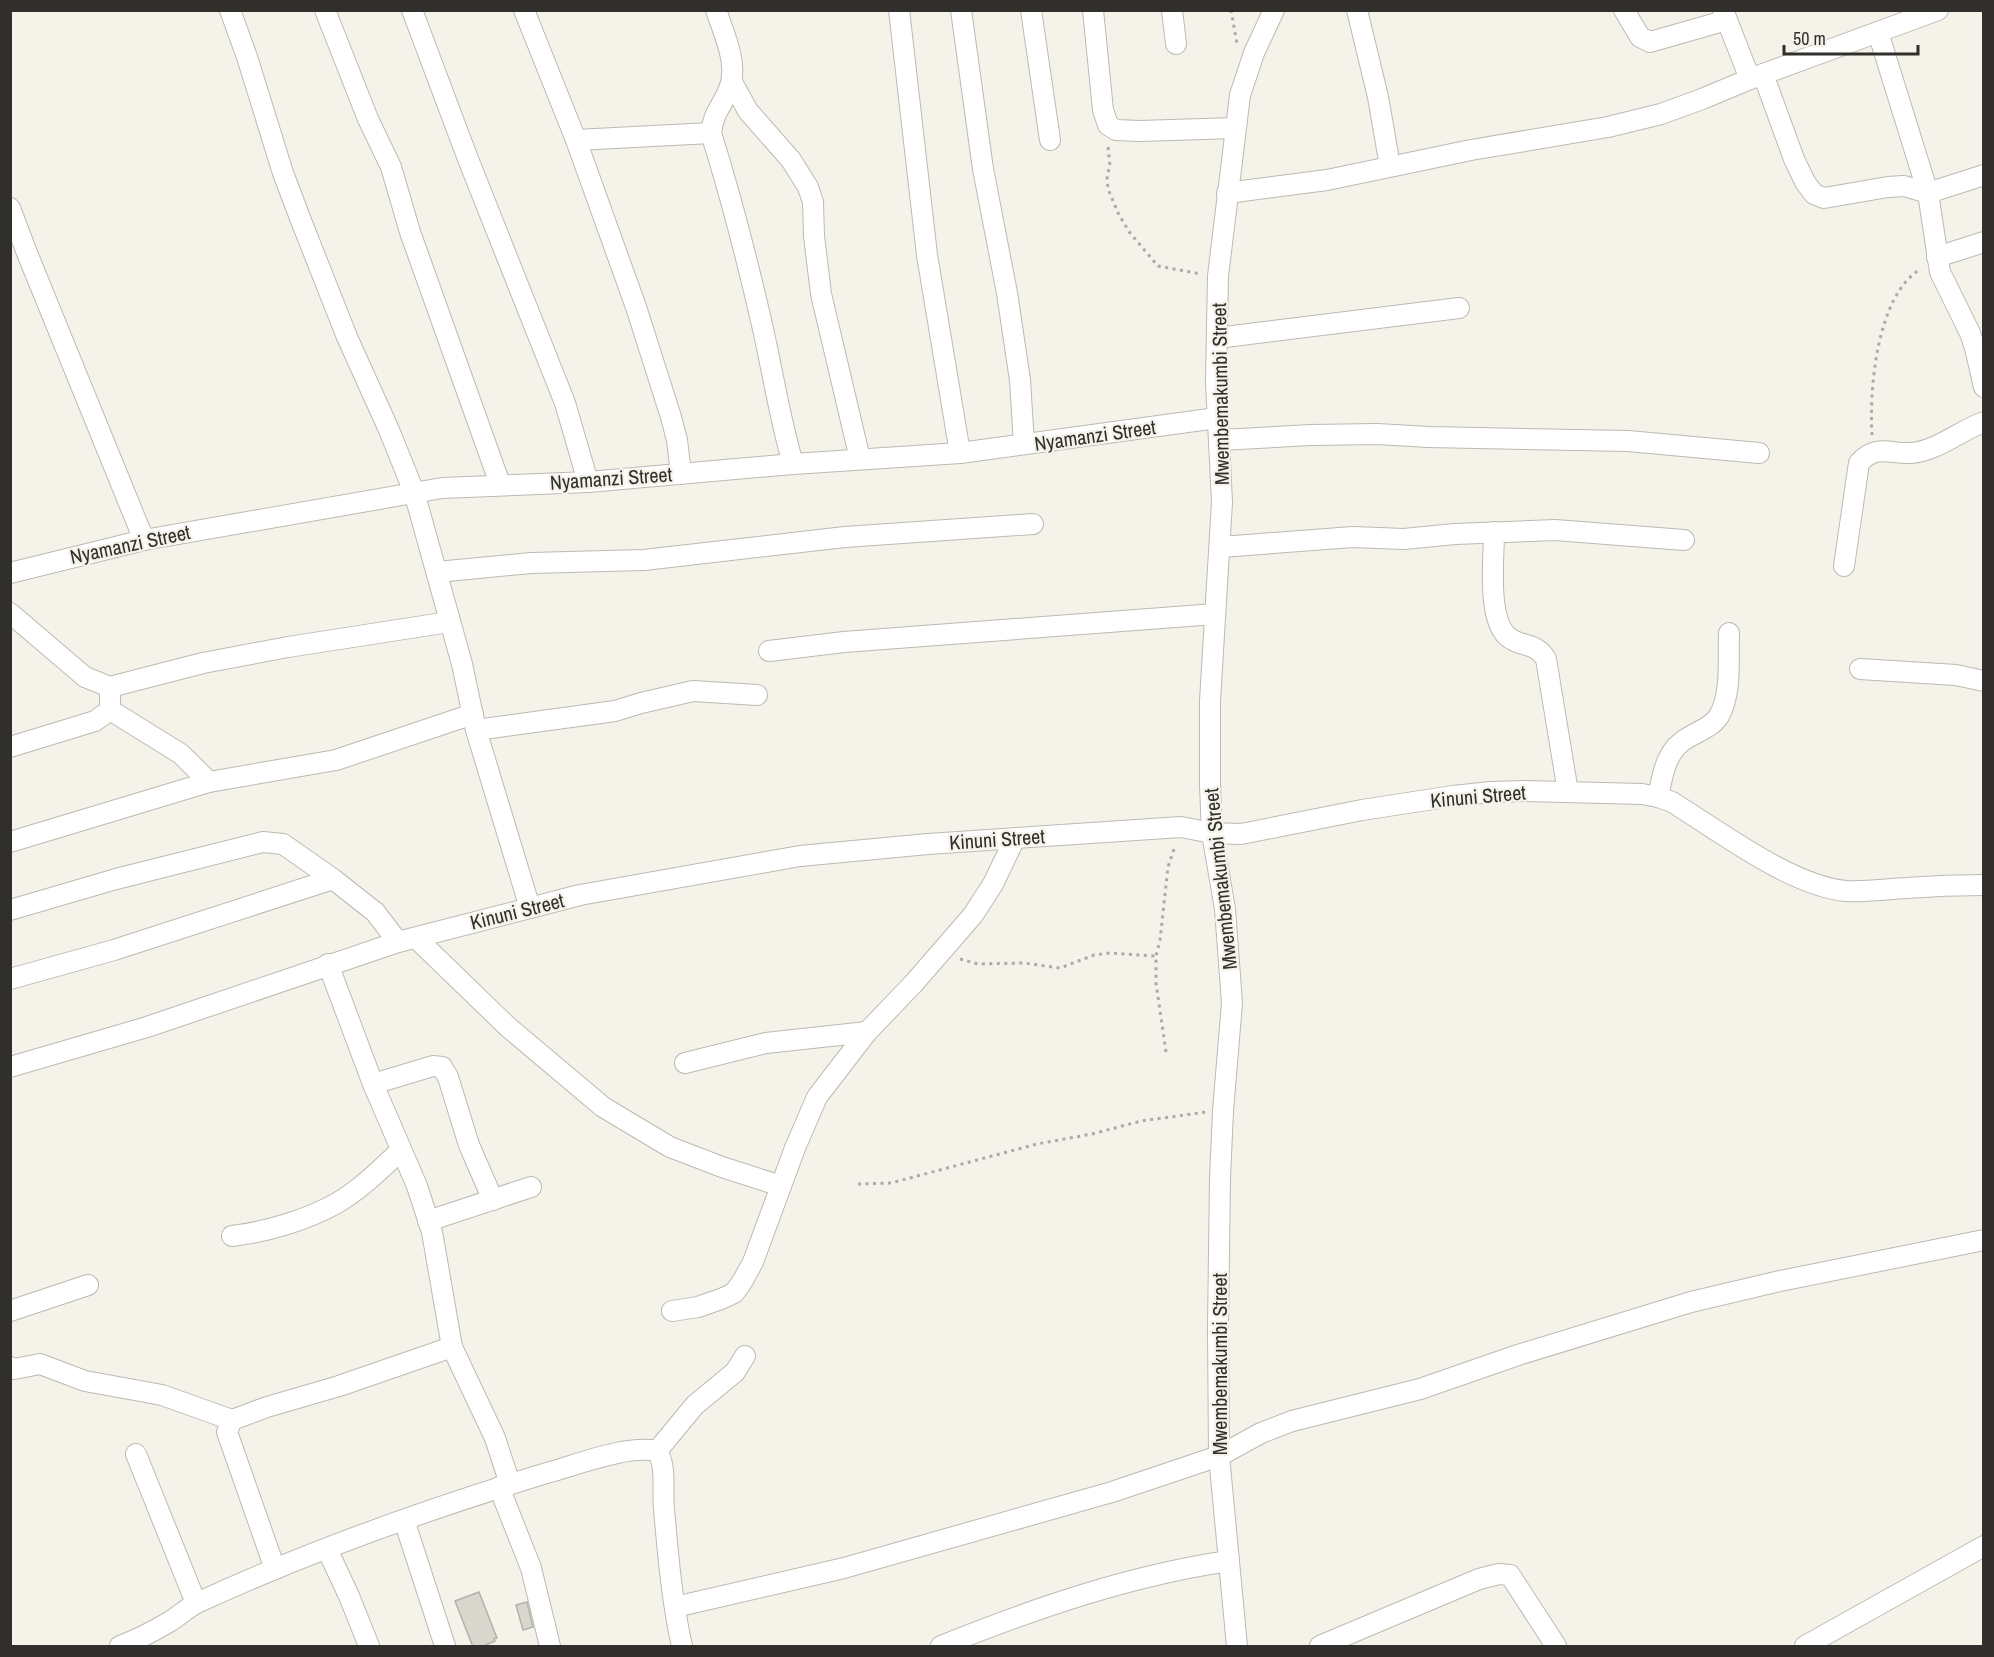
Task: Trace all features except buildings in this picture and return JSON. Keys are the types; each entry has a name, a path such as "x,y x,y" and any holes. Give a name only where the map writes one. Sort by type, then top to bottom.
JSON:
{"street":[{"path":"230,10 300,218 347,337 414,492 462,664 474,722 530,908"},
{"path":"325,10 368,119 391,167 410,232 500,484"},
{"path":"412,10 468,159 565,403 588,482"},
{"path":"524,10 576,140 650,346 677,440 681,474"},
{"path":"716,10 727,43 732,82 728,93 717,109 711,133 755,294 781,420 793,464"},
{"path":"899,10 929,266 960,453"},
{"path":"961,10 983,169 1007,293 1020,380 1024,444"},
{"path":"1031,10 1050,140"},
{"path":"1093,10 1103,110 1108,125 1116,130 1140,131 1235,128"},
{"path":"1172,10 1176,44"},
{"name":"Mwembemakumbi Street","path":"1237,1647 1219,1456 1218,1328 1223,1111 1232,1003 1225,909 1212,833 1209,728 1222,502 1217,418 1218,276 1240,95 1254,53 1274,10"},
{"path":"1357,10 1378,97 1390,166"},
{"path":"1624,10 1640,37 1650,42 1725,15 1757,76 1804,182 1814,194 1824,198 1904,186 1928,193 1983,175"},
{"path":"1227,193 1327,180 1471,150 1608,127 1661,114 1757,76 1938,10"},
{"path":"1878,32 1928,193 1940,272 1973,340 1983,387"},
{"path":"732,82 748,111 791,160 808,187 813,202 814,236 821,294 860,459"},
{"path":"576,140 711,133"},
{"path":"10,207 144,540"},
{"path":"1937,260 1983,242"},
{"path":"1217,338 1459,308"},
{"name":"Nyamanzi Street","path":"10,573 144,540 442,488 588,482 793,464 960,453 1217,418"},
{"path":"1844,566 1859,463 1864,457 1873,451 1910,453 1930,450 1983,422"},
{"path":"1220,440 1377,434 1628,441 1760,453"},
{"path":"437,572 531,563 644,560 845,537 1033,524"},
{"path":"1221,547 1353,537 1404,538 1555,530 1684,540"},
{"path":"1494,532 1495,599 1498,624 1508,638 1540,649 1546,659 1568,792"},
{"path":"10,613 85,677 110,687 203,663 288,647 449,622"},
{"path":"769,651 844,642 1215,614"},
{"path":"1658,796 1666,762 1674,747 1711,724 1719,716 1727,682 1729,633"},
{"path":"1860,669 1946,674 1983,681"},
{"path":"110,687 110,710"},
{"path":"10,842 209,782 336,760 474,722 615,711 693,691 757,695"},
{"path":"10,747 95,722 110,710"},
{"path":"110,710 181,754 209,782"},
{"name":"Kinuni Street","path":"10,1067 147,1027 328,964 407,940 580,895 800,856 1181,827 1212,833 1241,834 1324,816 1453,796 1525,791 1621,793 1658,796 1672,802 1768,861 1821,886 1845,891 1864,891 1983,885"},
{"path":"672,1311 698,1307 734,1293 742,1282 753,1262 817,1097 867,1032 973,915 993,884 1015,838"},
{"path":"10,910 116,879 263,842 283,844 375,912 603,1107 670,1147 781,1186"},
{"path":"10,979 114,950 333,879"},
{"path":"328,964 373,1084 417,1186 432,1232 452,1347 495,1438 505,1486 531,1568 550,1647"},
{"path":"685,1063 766,1043 867,1032"},
{"path":"373,1084 433,1065 442,1067 469,1144 493,1200"},
{"path":"232,1236 267,1231 337,1203 372,1178 401,1150"},
{"path":"428,1221 531,1187"},
{"path":"675,1607 844,1568 1112,1492 1219,1456 1262,1433 1292,1421 1420,1389 1518,1355 1681,1305 1769,1284 1983,1240"},
{"path":"10,1311 88,1285"},
{"path":"10,1367 14,1369 40,1364 84,1381 162,1395 232,1420 452,1347"},
{"path":"657,1451 695,1405 735,1372 745,1356"},
{"path":"232,1420 227,1432 275,1569"},
{"path":"120,1647 169,1622 196,1603 275,1569 404,1520 505,1486 620,1453 649,1449 657,1451 662,1461 663,1502 682,1647"},
{"path":"136,1454 196,1603"},
{"path":"404,1520 445,1647"},
{"path":"1805,1647 1983,1546"},
{"path":"327,1549 369,1647"},
{"path":"941,1647 1030,1612 1078,1597 1164,1574 1229,1561"},
{"path":"1320,1647 1479,1579 1499,1574 1510,1575 1557,1647"}],"path":[{"path":"1231,10 1238,45 1254,53"},
{"path":"1108,125 1110,166 1107,176 1108,189 1130,233 1158,266 1218,276"},
{"path":"1873,451 1871,426 1873,384 1886,320 1894,299 1904,284 1919,270 1937,260"},
{"path":"1166,1052 1156,983 1156,956 1168,867 1181,827"},
{"path":"941,953 978,964 1024,963 1060,968 1094,955 1110,953 1156,956"},
{"path":"858,1184 891,1183 1037,1144 1092,1134 1141,1121 1223,1111"}]}
